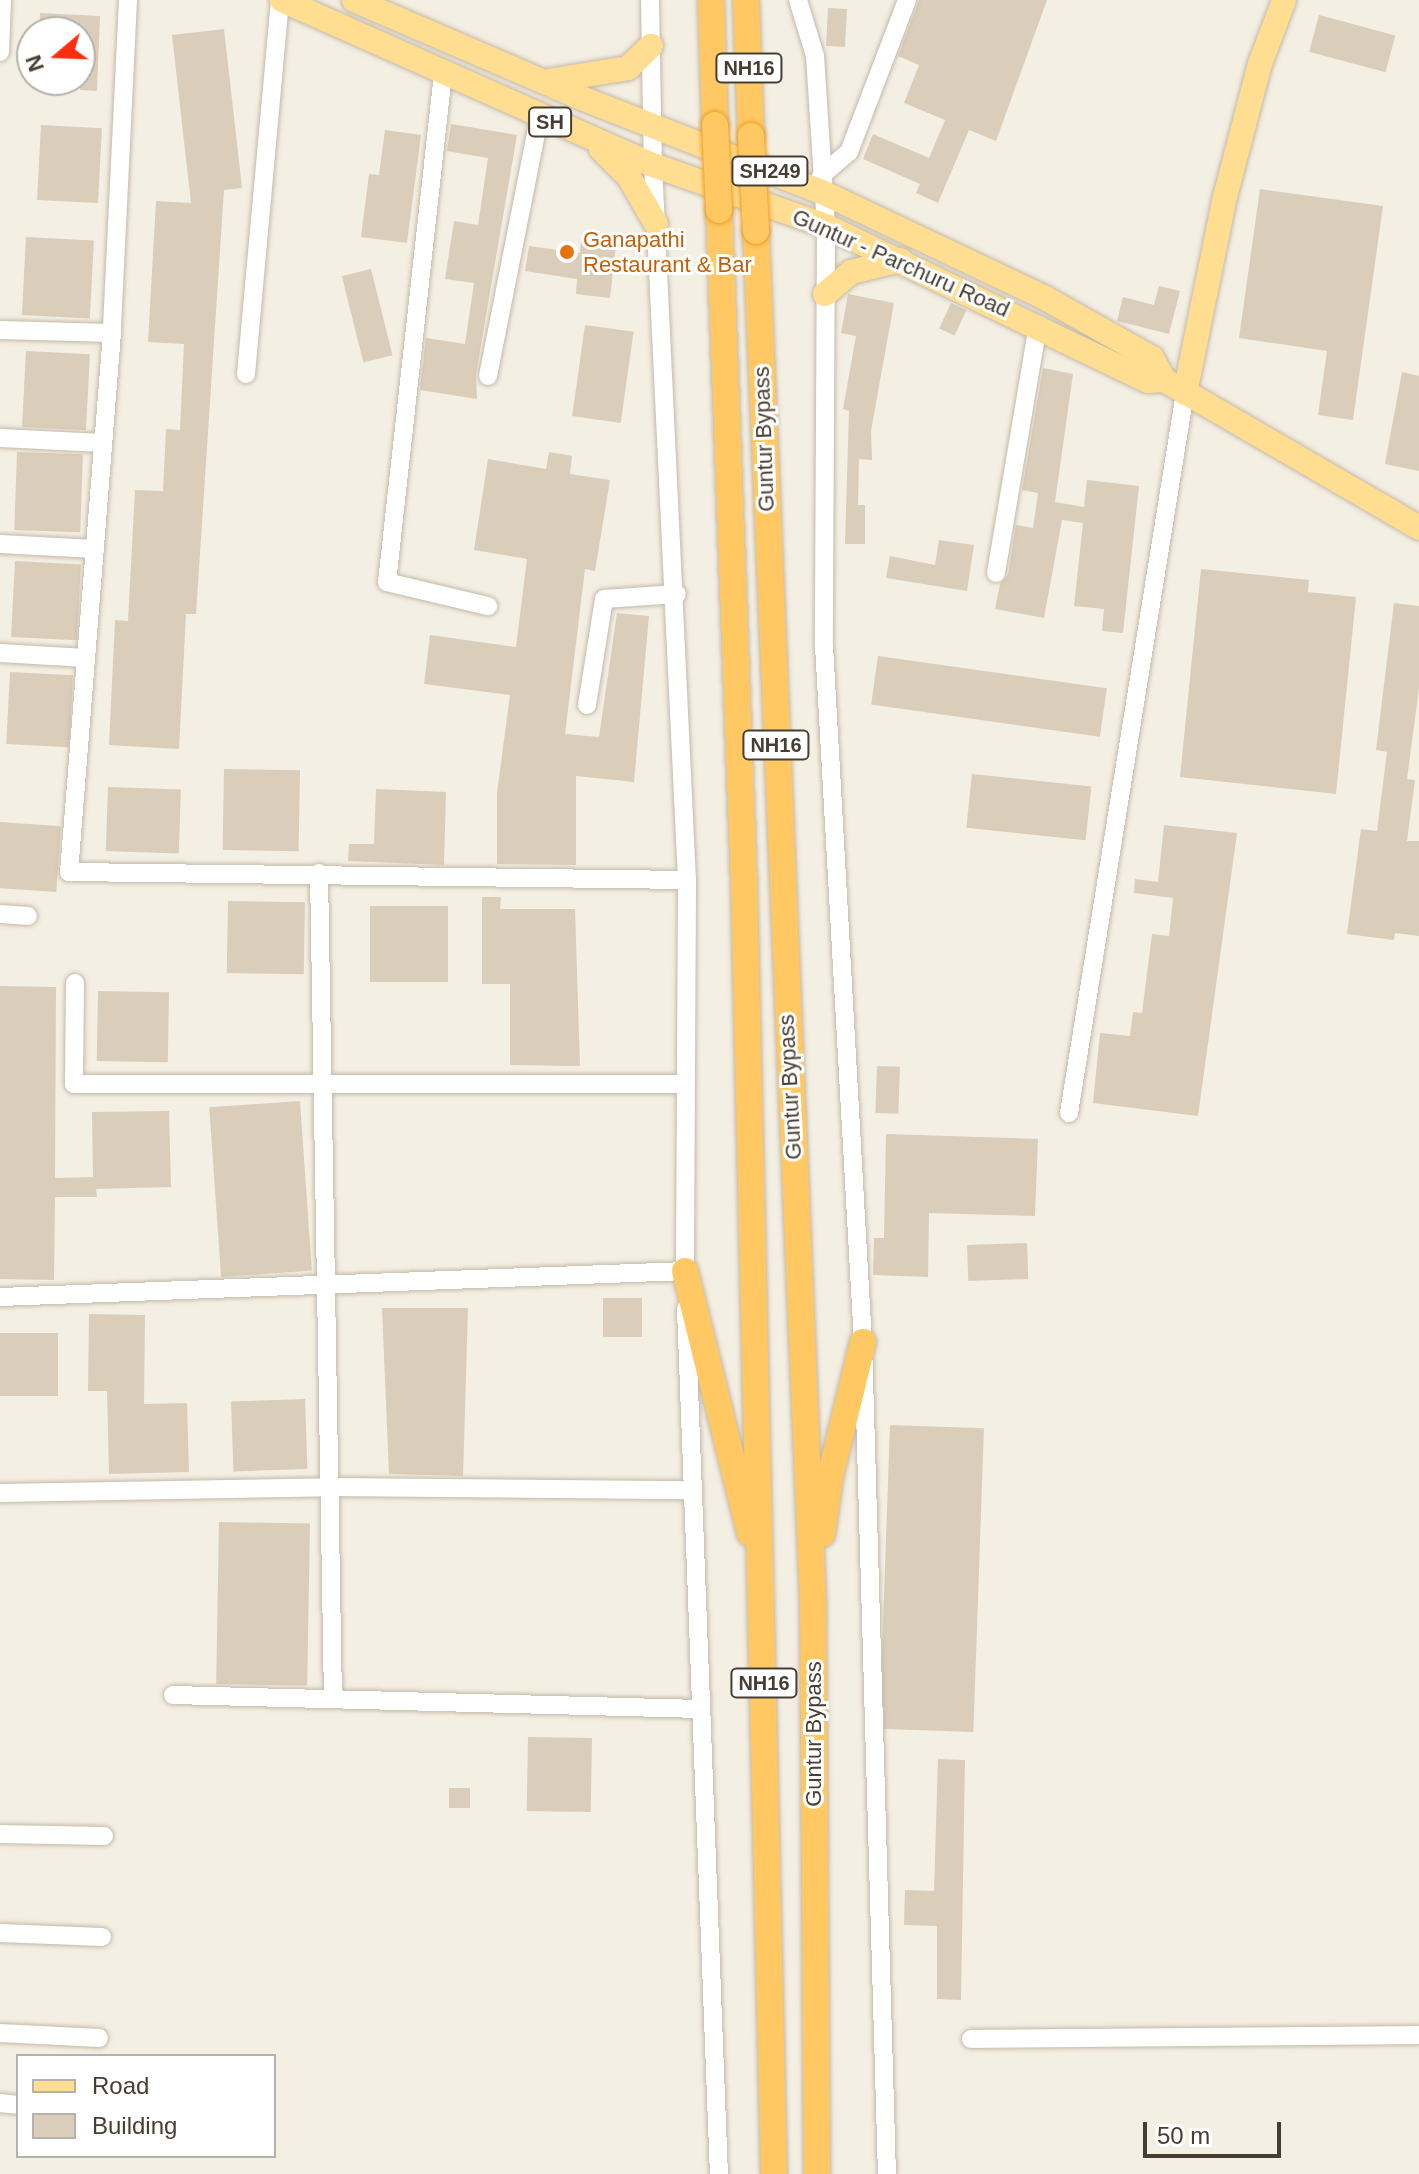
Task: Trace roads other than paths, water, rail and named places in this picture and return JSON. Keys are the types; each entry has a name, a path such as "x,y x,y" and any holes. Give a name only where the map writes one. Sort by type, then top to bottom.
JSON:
{"highway":[{"name":"Guntur Bypass","path":"711,0 744,884 763,1583 774,2174"},
{"name":"Guntur Bypass","path":"746,0 813,1605 817,2174"},
{"path":"685,1271 763,1583"},
{"path":"813,1605 830,1477 863,1342"}],"main road":[{"name":"Guntur - Parchuru Road","path":"281,0 582,136 653,165 826,226 1038,325 1148,381 1164,380"},
{"path":"1185,393 1225,197 1260,64 1284,0"},
{"name":"Guntur - Parchuru Road","path":"362,2 542,82 821,184 1045,298 1152,358 1164,380 1419,528"},
{"path":"542,82 628,68 651,46"},
{"path":"582,136 629,177 656,224"},
{"path":"825,294 851,272 901,260"}],"street":[{"path":"0,52 2,0"},
{"path":"128,0 112,333 69,872 687,880"},
{"path":"246,374 281,0"},
{"path":"650,0 653,165 677,594 687,880 685,1271 719,2174"},
{"path":"798,0 815,56 826,226 824,645 863,1342 887,2174"},
{"path":"821,184 849,152 907,0"},
{"path":"443,74 387,582 488,606"},
{"path":"488,376 539,118"},
{"path":"996,573 1038,325"},
{"path":"0,330 112,333"},
{"path":"1069,1113 1185,393"},
{"path":"0,438 103,443"},
{"path":"0,544 95,549"},
{"path":"587,705 604,599 677,594"},
{"path":"0,653 86,658"},
{"path":"319,873 333,1699"},
{"path":"0,914 28,916"},
{"path":"75,983 74,1084 323,1080 684,1084"},
{"path":"0,1297 685,1271"},
{"path":"0,1493 330,1487 692,1490"},
{"path":"173,1695 700,1709"},
{"path":"0,1834 104,1836"},
{"path":"0,1933 102,1937"},
{"path":"0,2033 99,2038"},
{"path":"971,2039 1419,2035"}],"place":[{"name":"Ganapathi Restaurant & Bar","path":"567,252"}]}
